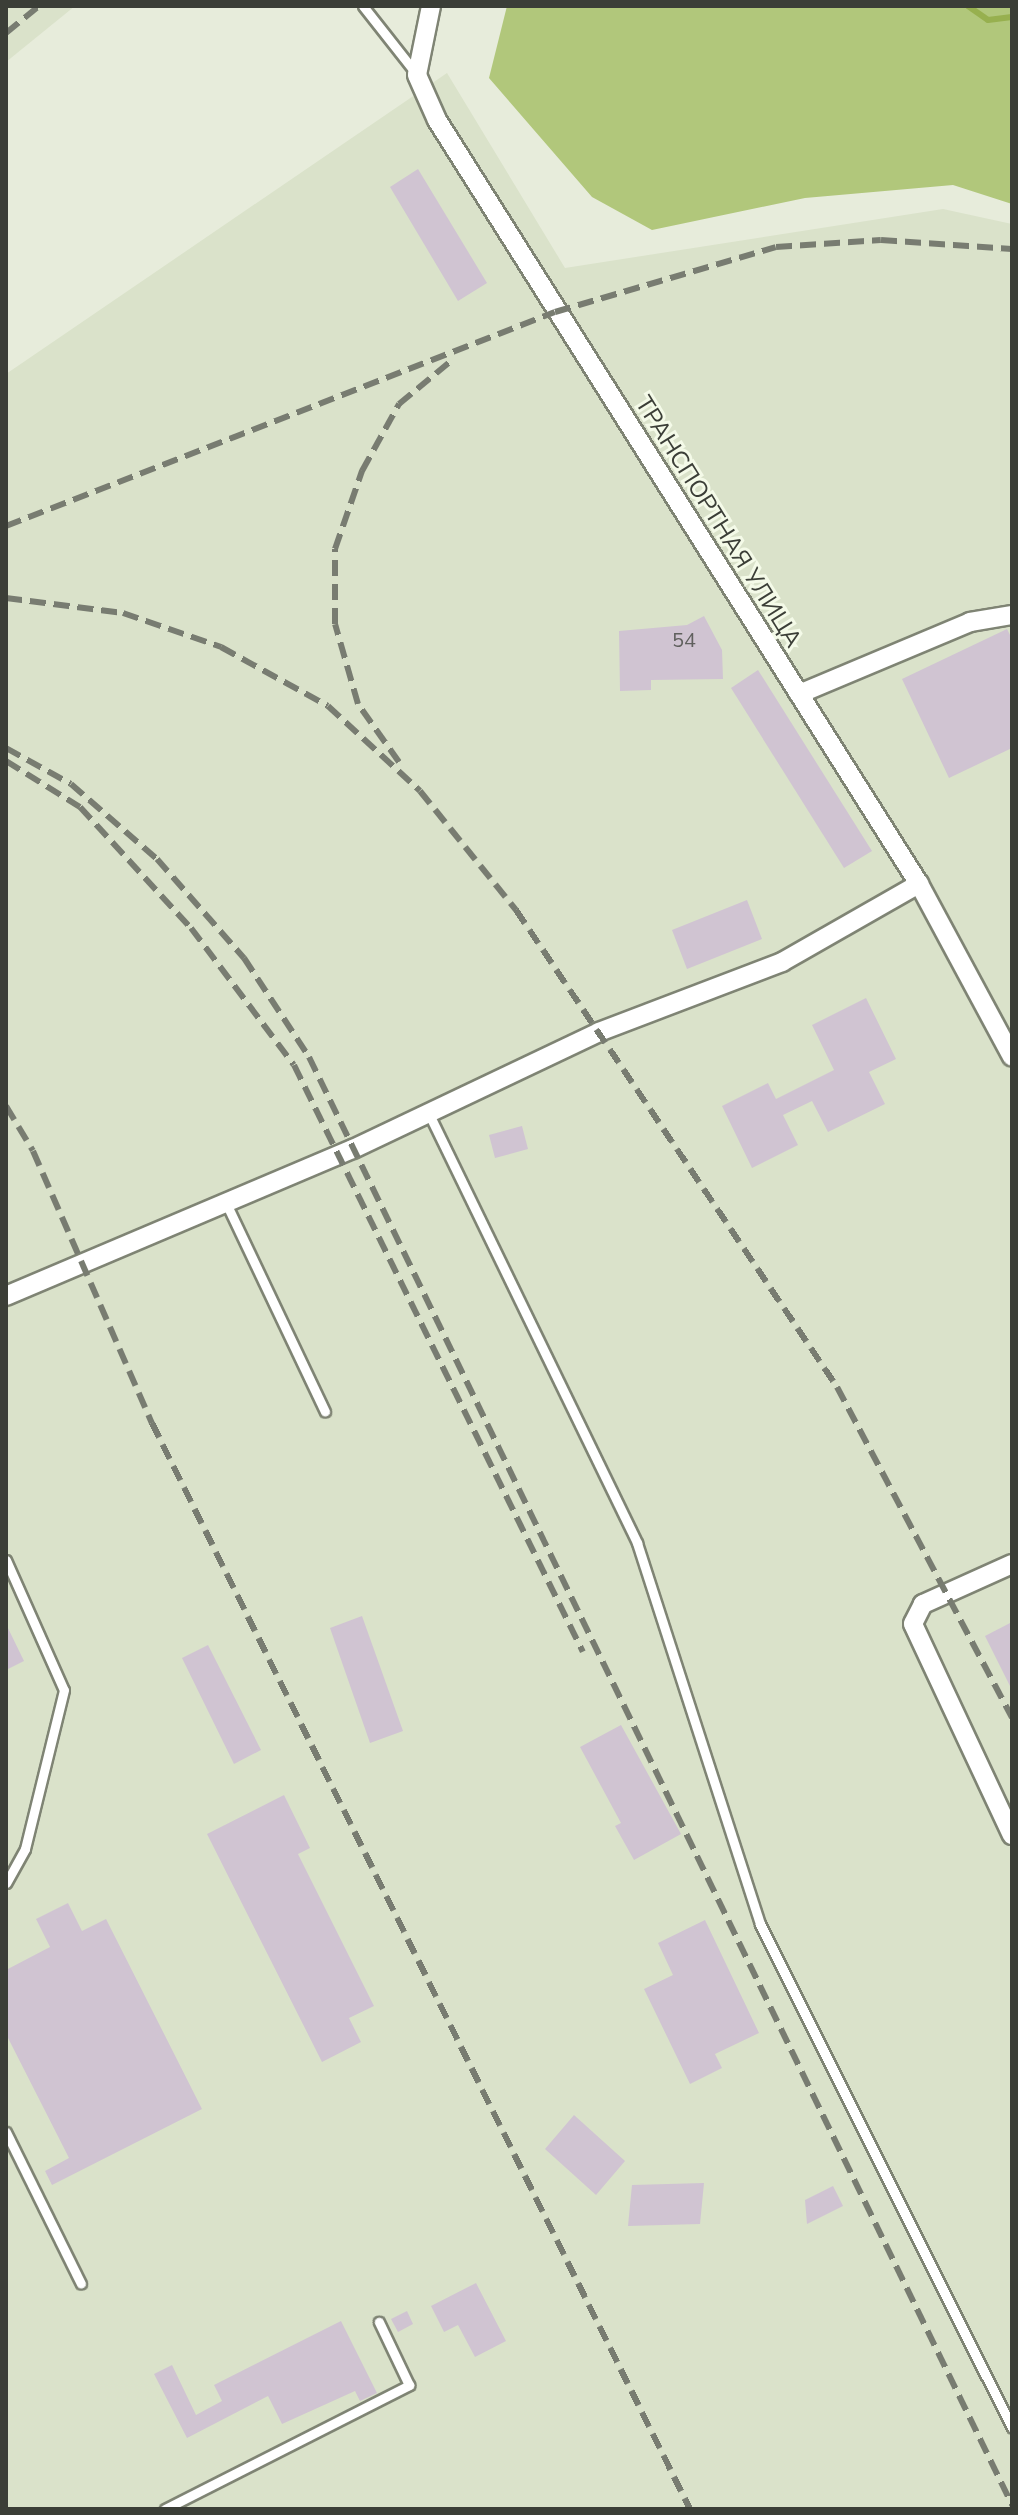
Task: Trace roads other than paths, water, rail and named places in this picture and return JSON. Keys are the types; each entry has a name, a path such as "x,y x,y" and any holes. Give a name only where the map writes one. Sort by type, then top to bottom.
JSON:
{"street":[{"path":"417,75 431,6"},
{"name":"ТРАНСПОРТНАЯ УЛИЦА","path":"417,75 437,120 555,312 919,884 1012,1057"},
{"path":"799,694 970,622 1012,615"},
{"path":"6,1296 353,1149 599,1032 782,962 919,884"},
{"path":"1012,1564 923,1604 913,1624 1012,1835"}],"lane":[{"path":"363,6 417,75"},
{"path":"428,1112 637,1543 760,1924 1012,2428"},
{"path":"225,1201 325,1412"},
{"path":"6,1560 64,1690 25,1849 6,1883"},
{"path":"6,2132 81,2284"},
{"path":"165,2509 409,2385 379,2322"}],"waterway":[{"path":"968,6 988,20 1012,17"}],"railway":[{"path":"6,33 39,6"},
{"path":"6,526 555,312 776,247 881,240 1012,249"},
{"path":"399,762 358,704 335,624 335,549 362,471 399,404 451,361"},
{"path":"6,598 123,613 221,647 328,706 420,791 516,910 837,1387 1012,1717"},
{"path":"6,748 71,784 157,859 244,958 309,1057 1012,2505"},
{"path":"6,761 80,807 191,928 294,1065 583,1652"},
{"path":"6,1106 33,1151 152,1423 690,2509"}]}
